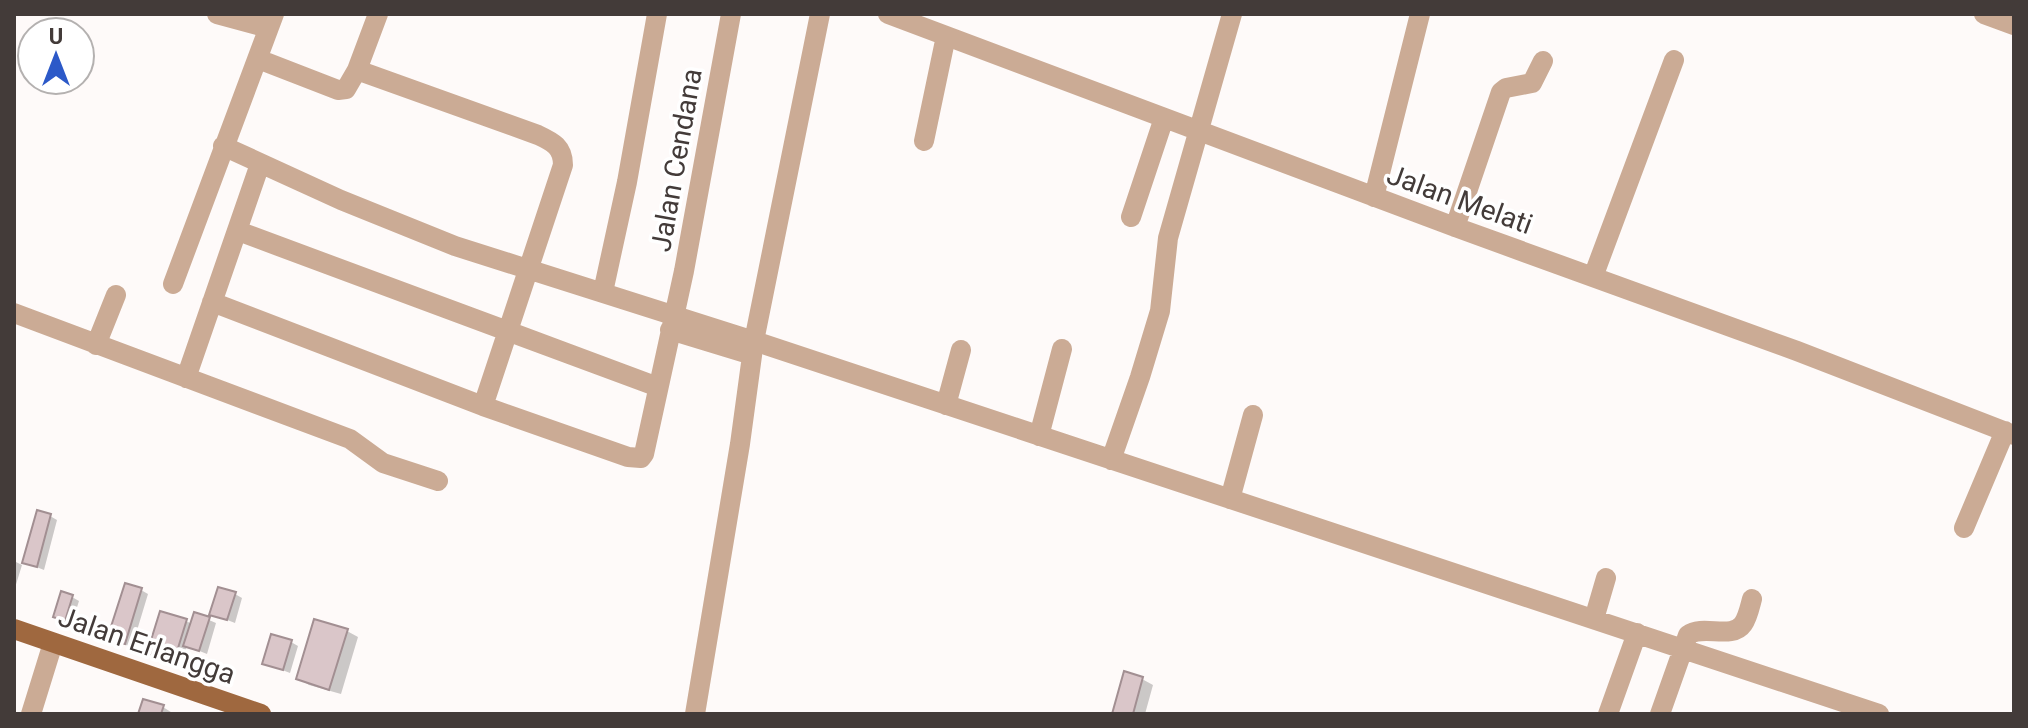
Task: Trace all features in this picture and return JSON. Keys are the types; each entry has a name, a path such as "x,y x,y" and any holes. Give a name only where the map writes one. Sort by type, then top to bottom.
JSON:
{"main road":[{"name":"Jalan Erlangga","path":"14,629 261,714"}],"street":[{"path":"173,284 271,21 217,14"},
{"path":"258,59 338,90 346,89 357,70 378,14"},
{"path":"603,292 627,182 657,14"},
{"name":"Jalan Cendana","path":"212,302 483,406 635,459 644,454 684,271 731,14"},
{"path":"695,714 753,348 820,14"},
{"name":"Jalan Melati","path":"888,14 1374,197 1797,351 2009,433"},
{"path":"1111,460 1160,311 1168,238 1232,14"},
{"path":"1374,197 1420,14"},
{"path":"1984,14 2014,25"},
{"path":"924,141 946,36"},
{"path":"1593,277 1674,60"},
{"path":"1455,227 1501,92 1506,88 1532,83 1543,61"},
{"path":"357,70 555,143 563,154 563,165 483,406"},
{"path":"1131,217 1164,118"},
{"path":"223,146 455,246 603,292 672,323 946,405 1879,714"},
{"path":"186,378 260,164"},
{"path":"238,231 658,387"},
{"path":"96,345 116,295"},
{"path":"14,313 350,439 383,463 438,481"},
{"path":"1039,436 1062,349"},
{"path":"946,405 961,350"},
{"path":"1230,499 1253,415"},
{"path":"1964,528 2009,433"},
{"path":"1594,619 1606,578"},
{"path":"1660,714 1691,632 1738,629 1743,624 1752,599"},
{"path":"1608,714 1637,633"},
{"path":"31,714 53,643"}],"building":[{"path":"37,510 51,514 37,567 22,563"},
{"path":"125,583 142,588 125,644 107,639"},
{"path":"218,587 236,592 227,620 209,615"},
{"path":"61,591 73,595 65,621 53,617"},
{"path":"160,611 187,619 174,661 147,653"},
{"path":"194,612 210,617 199,651 183,646"},
{"path":"314,619 348,629 329,690 296,679"},
{"path":"271,634 292,640 283,670 262,664"},
{"path":"1124,671 1143,677 1133,714 1112,714"},
{"path":"143,699 164,705 161,714 138,714"}]}
